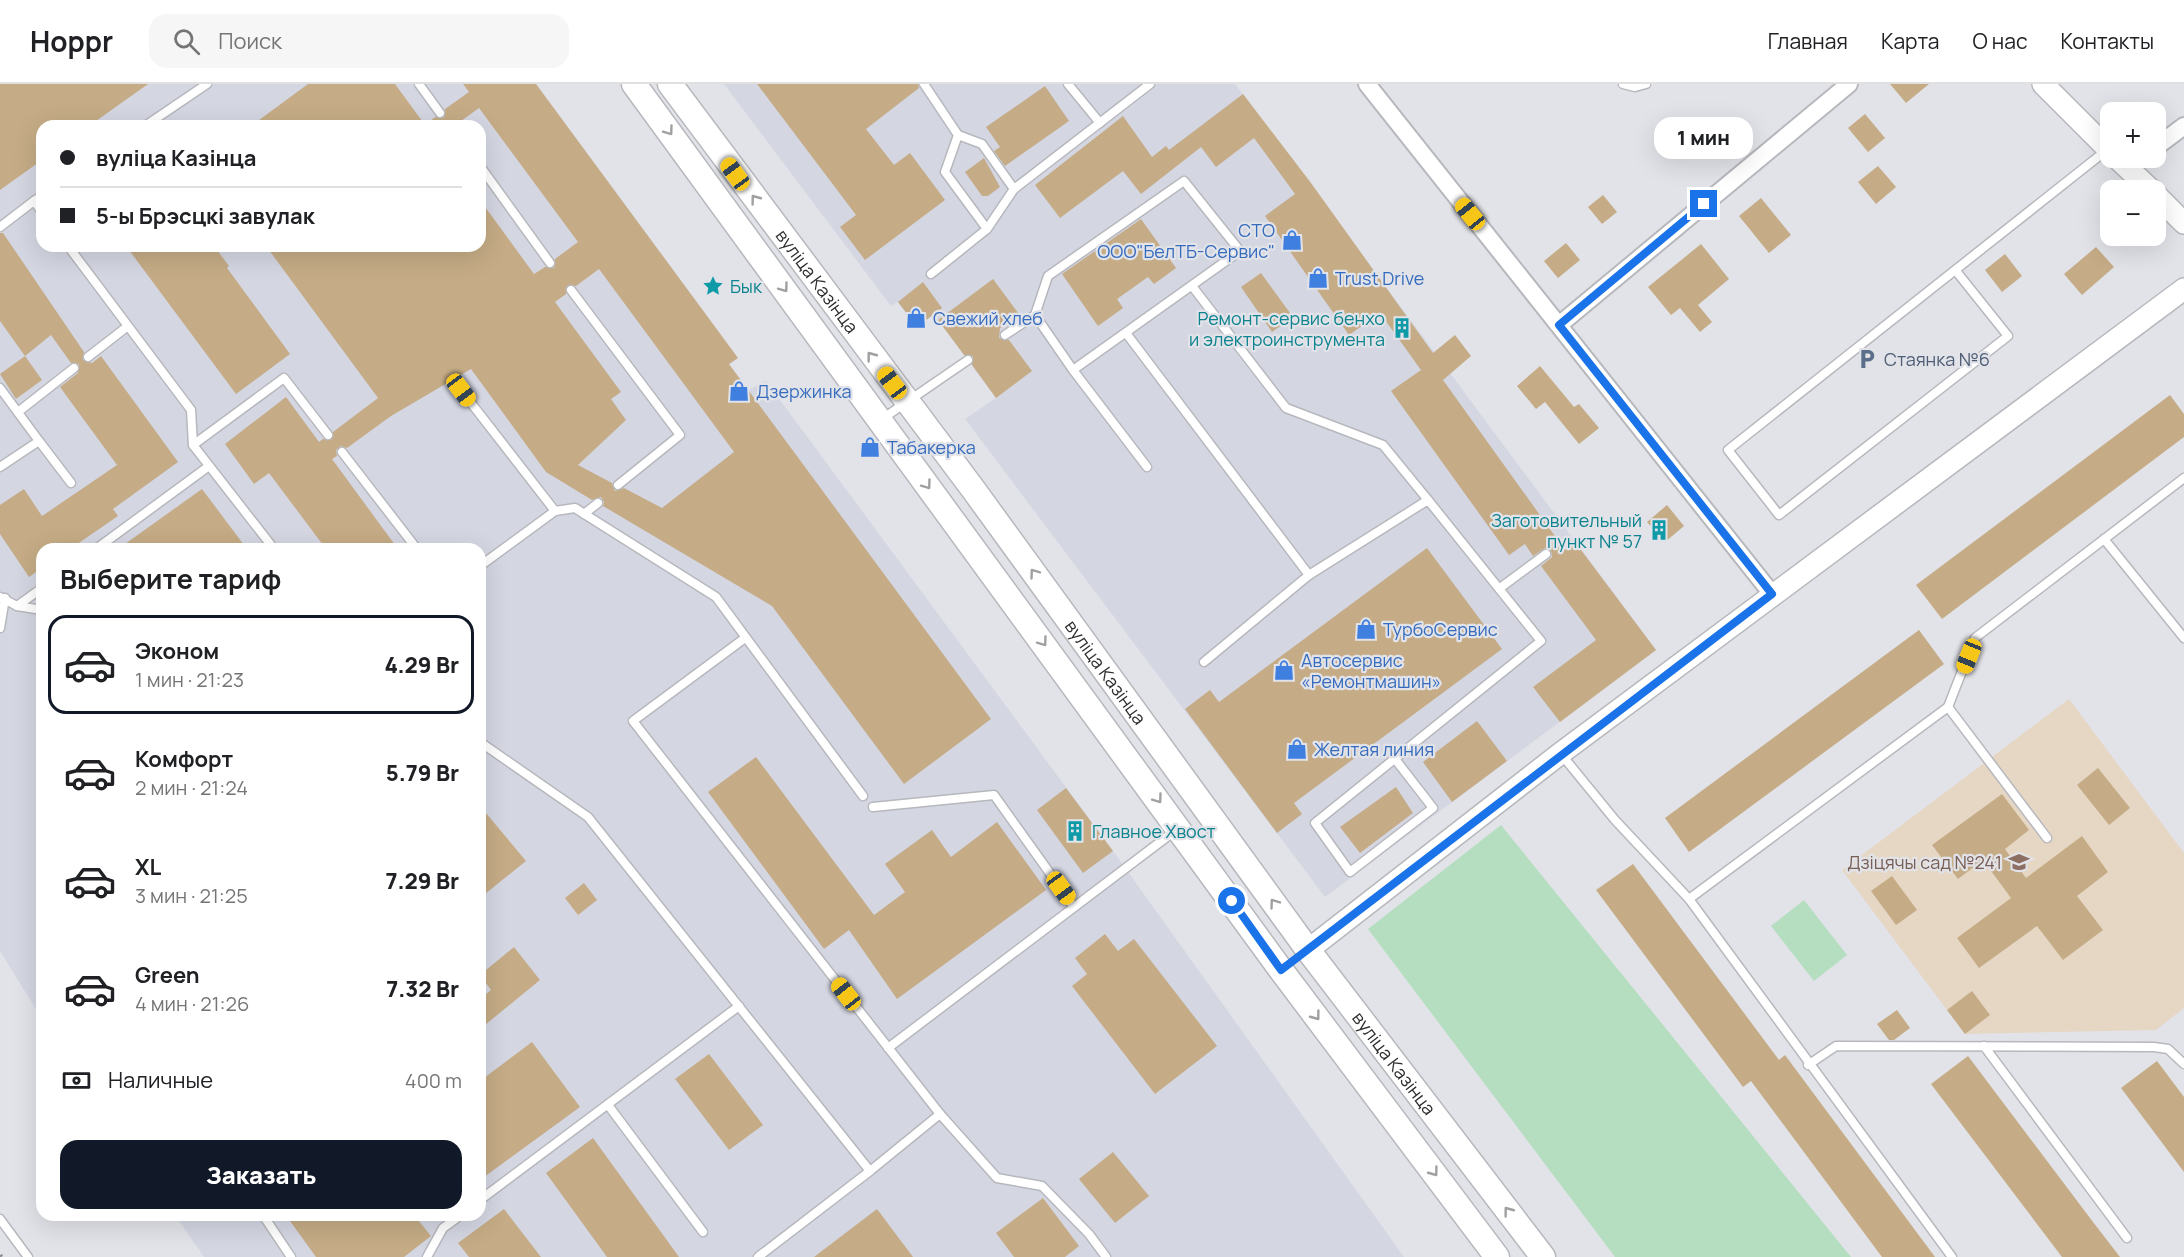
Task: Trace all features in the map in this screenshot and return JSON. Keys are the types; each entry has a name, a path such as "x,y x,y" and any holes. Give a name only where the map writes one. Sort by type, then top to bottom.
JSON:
{"main road":[{"name":"вуліца Казінца","path":"634,84 1281,970 1497,1257"},
{"name":"вуліца Казінца","path":"670,84 973,489 1308,950 1544,1257"},
{"path":"1078,689 1083,672 1091,668 1105,671"},
{"path":"1281,970 1308,950"}],"street":[{"path":"1367,84 1772,594"},
{"path":"1559,325 1849,84"},
{"path":"2043,84 2100,137"},
{"path":"2166,140 2184,126"},
{"path":"2132,168 2142,180"},
{"path":"2166,205 2184,224"},
{"path":"1308,950 1561,753 2184,288"}],"lane":[{"path":"154,120 207,84"},
{"path":"419,84 440,113"},
{"path":"924,84 958,135 982,144 1014,189"},
{"path":"1068,84 1100,123"},
{"path":"931,274 987,229 1014,189 1150,84"},
{"path":"1623,84 1635,87 1646,84"},
{"path":"958,135 945,172 987,229"},
{"path":"1956,271 2008,336 1779,515 1728,450 1956,271 2104,168"},
{"path":"486,174 550,262"},
{"path":"1005,335 1035,315 1048,276 1184,181 1240,251 1073,369"},
{"path":"0,227 36,200"},
{"path":"72,252 191,410 193,446 269,543"},
{"path":"1192,286 1286,408 1383,445 1541,641 1315,823 1350,872 1433,808 1395,759"},
{"path":"571,290 680,435 618,485"},
{"path":"1035,315 1073,369 1148,466"},
{"path":"88,357 128,326"},
{"path":"1126,333 1309,575"},
{"path":"880,420 968,360"},
{"path":"18,412 74,368"},
{"path":"193,446 284,378 328,435"},
{"path":"0,388 71,483"},
{"path":"461,390 555,511"},
{"path":"0,467 39,441"},
{"path":"342,452 412,543"},
{"path":"104,543 210,466"},
{"path":"1689,899 1948,707 1976,638 2184,478"},
{"path":"1204,662 1309,575 1428,500"},
{"path":"584,514 598,503"},
{"path":"486,562 555,511 575,508 716,597 863,796"},
{"path":"2103,539 2184,638"},
{"path":"1500,588 1546,554"},
{"path":"17,606 36,592"},
{"path":"0,628 2,597 17,606 36,609"},
{"path":"745,638 633,721 940,1114 997,1178 1042,1186 1089,1234 1106,1257"},
{"path":"1948,707 2047,838"},
{"path":"486,746 588,818 870,1171"},
{"path":"1561,753 1615,820 1689,899 1808,1065 1952,1257"},
{"path":"873,807 994,795 1074,907"},
{"path":"888,1048 1178,828"},
{"path":"486,1196 739,1006"},
{"path":"1808,1065 1836,1046 2154,1047 2168,1049 2184,1064"},
{"path":"1983,1046 2127,1238"},
{"path":"608,1105 703,1232"},
{"path":"758,1257 940,1114"},
{"path":"0,1219 28,1257"},
{"path":"266,1221 291,1257"},
{"path":"427,1257 443,1228 453,1221"}],"shaded area":[{"path":"0,84 536,84 738,358 729,365 749,390 766,381 1113,851 1404,1257 204,1257 179,1221 486,1221 486,543 36,543 36,1009 0,951"},
{"path":"724,84 1235,84 1656,650 1325,897 965,419 996,398 938,320 932,316 917,327 898,302 891,306"},
{"name":"Дзіцячы сад №241","path":"2069,699 2184,853 2184,1008 2156,1030 1965,1034 1842,870"}],"green space":[{"path":"1501,825 1851,1257 1615,1257 1368,929"},
{"path":"1804,900 1847,955 1814,981 1771,926"}],"building":[{"path":"0,84 148,84 97,120 36,120 36,164 0,190"},
{"path":"308,84 395,84 421,120 259,120"},
{"path":"463,84 536,84 738,358 729,364 991,719 904,784 772,606 603,506 604,502 601,497 592,500 546,472 471,369 391,416 347,448 341,446 336,450 337,456 332,459 394,543 322,543 269,473 254,484 225,444 286,397 319,442 323,439 331,440 333,432 378,398 270,252 486,252 486,208 534,274 545,267 554,268 555,259 578,242 479,108 462,120 431,120 435,117 444,118 445,109 469,92","holes":["599,269 734,452 662,508 624,488 615,491 612,483 578,465 626,420 611,399 621,392 555,302 566,294 568,285 576,286"]},
{"path":"757,84 918,84 919,88 866,129 894,165 910,153 945,200 865,260 840,227 856,215"},
{"path":"1890,84 1929,84 1906,103"},
{"path":"1045,86 1069,121 1005,166 994,151 1000,147 986,127"},
{"path":"1243,94 1311,183 1433,353 1455,335 1471,356 1443,380 1565,550 1575,542 1656,650 1560,722 1533,687 1596,640 1541,566 1552,557 1551,551 1545,548 1533,556 1525,544 1509,555 1391,391 1421,370 1380,313 1349,335 1265,216 1295,194 1254,138 1216,167 1201,147 1141,194 1123,171 1060,218 1035,185 1123,116 1152,157 1166,146 1169,150"},
{"path":"1865,114 1885,138 1868,152 1848,128"},
{"path":"984,158 1000,187 988,196 982,196 965,172"},
{"path":"1878,166 1896,187 1876,204 1858,182"},
{"path":"1603,195 1617,212 1602,224 1588,207"},
{"path":"1761,198 1791,235 1769,253 1739,216"},
{"path":"1141,219 1176,268 1154,284 1148,277 1117,299 1123,308 1098,326 1062,274"},
{"path":"0,233 3,233 84,352 83,360 92,363 101,356 178,462 113,509 118,516 79,543 36,543 36,572 29,577 0,534 0,505 24,489 42,516 117,465 60,387 78,373 79,364 71,363 51,335 25,356 0,321"},
{"path":"1566,243 1580,260 1558,278 1544,261"},
{"path":"1701,244 1729,279 1698,305 1712,322 1700,332 1680,308 1671,315 1648,287"},
{"path":"2096,247 2114,267 2082,295 2064,274"},
{"path":"130,252 218,252 229,266 227,268 290,354 236,394"},
{"path":"2005,254 2022,276 2002,292 1985,270"},
{"path":"1261,273 1293,317 1272,332 1241,287"},
{"path":"993,279 1019,314 1000,328 999,338 1009,340 1032,371 996,398 972,365 973,356 964,355 938,320"},
{"path":"923,282 942,308 917,327 898,302"},
{"path":"25,356 42,380 16,399 0,374"},
{"path":"1540,366 1574,407 1579,404 1599,428 1579,444 1545,402 1536,409 1517,386"},
{"path":"2170,395 2184,414 2184,437 1942,619 1916,585"},
{"path":"202,489 242,543 126,543"},
{"name":"Заготовительный пункт № 57","path":"1667,505 1684,526 1665,542 1647,522"},
{"path":"1427,548 1502,649 1294,803 1302,814 1277,833 1185,709 1210,690 1219,702"},
{"path":"1919,630 1944,664 1689,852 1665,818"},
{"path":"1477,721 1507,761 1452,802 1423,762"},
{"path":"756,757 874,915 905,892 885,864 932,830 951,857 997,822 1046,890 897,999 849,930 824,949 708,792"},
{"path":"2098,768 2130,808 2109,825 2077,785"},
{"path":"1396,787 1413,813 1360,853 1340,827"},
{"name":"Главное Хвост","path":"1066,788 1113,851 1083,873 1037,810"},
{"path":"2002,794 2029,830 2005,849 2026,878 2082,836 2108,872 2077,896 2103,930 2063,960 2037,926 1979,968 1957,938 2011,898 1983,860 1958,879 1932,845"},
{"path":"486,813 526,861 486,893"},
{"path":"1633,864 1779,1060 1785,1055 1935,1257 1882,1257 1751,1081 1743,1087 1596,890"},
{"path":"1892,876 1917,910 1896,925 1871,891"},
{"path":"584,883 597,900 578,915 565,898"},
{"path":"1105,934 1118,951 1134,939 1217,1046 1155,1094 1072,986 1087,974 1075,958"},
{"path":"514,947 540,980 486,1024 486,994 491,990 486,983 486,970"},
{"path":"1972,991 1990,1015 1965,1034 1947,1010"},
{"path":"1897,1010 1910,1028 1894,1040 1889,1040 1877,1024"},
{"path":"532,1042 580,1107 486,1176 486,1076"},
{"path":"709,1054 763,1125 729,1150 675,1079"},
{"path":"1968,1056 2120,1257 2062,1257 1931,1084"},
{"path":"2157,1061 2184,1097 2184,1172 2121,1088"},
{"path":"593,1138 679,1257 607,1257 546,1173"},
{"path":"1113,1152 1149,1196 1115,1223 1079,1179"},
{"path":"1043,1198 1079,1246 1065,1257 1014,1257 996,1233"},
{"path":"504,1209 541,1257 469,1257 458,1243"},
{"path":"877,1209 913,1257 814,1257"},
{"path":"290,1221 419,1221 431,1236 404,1257 316,1257"}],"place":[{"name":"СТО ООО\"БелТБ-Сервис\"","path":"1292,240"},
{"name":"Trust Drive","path":"1318,278"},
{"name":"Бык","path":"713,286"},
{"name":"Свежий хлеб","path":"916,318"},
{"name":"Ремонт-сервис бенхо и электроинструмента","path":"1402,328"},
{"name":"Стаянка №6","path":"1867,359"},
{"name":"Дзержинка","path":"739,391"},
{"name":"Табакерка","path":"870,447"},
{"name":"Заготовительный пункт № 57","path":"1659,530"},
{"name":"ТурбоСервис","path":"1366,629"},
{"name":"Автосервис «Ремонтмашин»","path":"1284,670"},
{"name":"Желтая линия","path":"1297,749"},
{"name":"Главное Хвост","path":"1075,831"},
{"name":"Дзіцячы сад №241","path":"2019,862"}],"route":[{"path":"1232,901 1281,970 1561,753 1772,594 1559,325 1704,204"}]}
